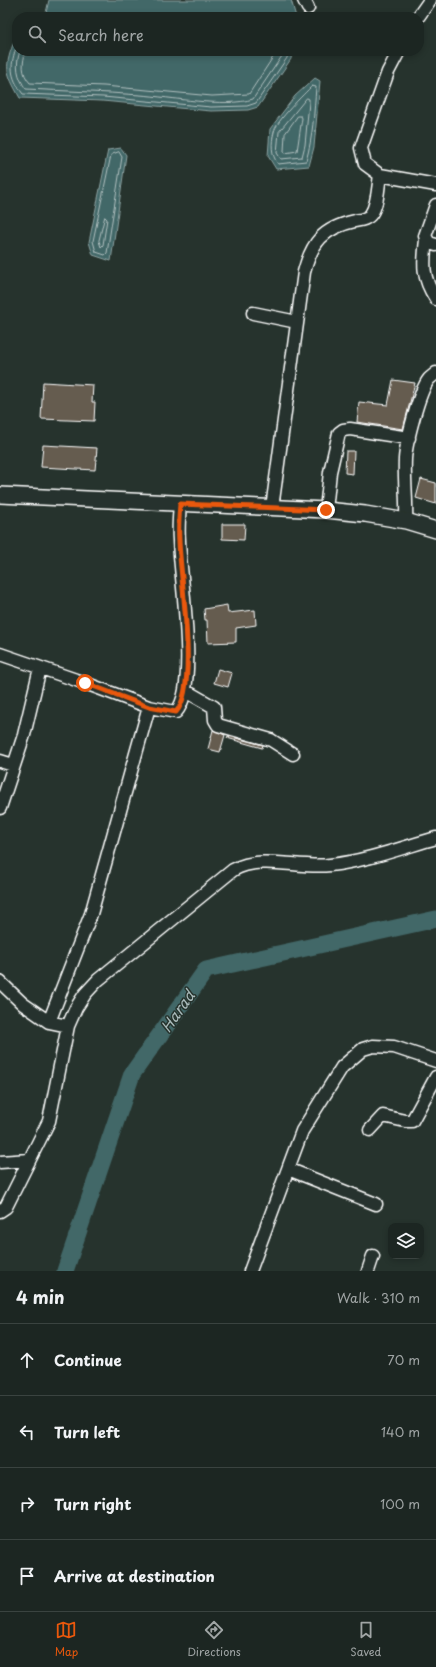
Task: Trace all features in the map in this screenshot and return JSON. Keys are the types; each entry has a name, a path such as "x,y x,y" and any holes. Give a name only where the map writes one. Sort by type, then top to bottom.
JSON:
{"main road":[{"path":"0,495 322,510 365,514 406,521 436,530"}],"street":[{"path":"422,12 430,0"},
{"path":"396,56 385,78 361,148 365,164 380,175 436,184"},
{"path":"272,508 304,272 309,253 320,237 346,223 370,216 374,208 380,175"},
{"path":"436,205 426,230 425,236 431,242 423,264 424,276 436,299"},
{"path":"253,313 298,322"},
{"path":"406,521 407,496 405,458 409,438 417,407 428,380 436,373"},
{"path":"322,510 339,433 343,430 350,429 409,438"},
{"path":"0,654 149,707 176,712 180,707 186,691 188,659 179,539 180,504"},
{"path":"0,808 24,735 40,668"},
{"path":"186,691 214,706 215,720 218,725 271,740 293,754"},
{"path":"48,1022 91,914 149,707"},
{"path":"0,761 13,765"},
{"path":"0,1211 6,1206 49,1121 68,1026 82,998 98,980 233,870 241,866 272,863 329,865 361,859 436,838"},
{"path":"0,982 22,1004 48,1022 68,1026"},
{"path":"250,1271 302,1130 312,1112 342,1067 363,1049 373,1046 394,1047 436,1061"},
{"path":"370,1130 383,1116 412,1121 436,1076"},
{"path":"0,1162 29,1160"},
{"path":"288,1169 376,1204"},
{"path":"368,1271 373,1256"}],"water":[{"path":"49,0 291,0 295,12 46,12"},
{"path":"12,48 12,56 291,56 291,59 258,107 248,110 211,111 102,101 20,98 9,75 9,57"},
{"path":"315,78 320,81 314,147 309,166 276,169 268,156 270,129 295,96"},
{"path":"121,148 126,155 111,261 93,255 89,242 108,150"}],"building":[{"path":"393,380 415,383 403,429 357,422 359,402 388,405"},
{"path":"43,382 93,385 92,402 95,402 94,421 41,419"},
{"path":"43,445 97,448 95,470 41,467"},
{"path":"346,451 354,451 353,474 345,473"},
{"path":"421,479 436,483 436,504 416,498"},
{"path":"222,524 245,524 244,540 222,539"},
{"path":"227,605 228,613 255,610 256,625 236,628 236,642 208,643 207,620 205,620 204,609"},
{"path":"218,669 232,673 228,687 214,683"},
{"path":"213,730 225,735 220,752 208,749"},
{"path":"228,736 263,745 262,748 227,738"}],"waterway":[{"name":"Harad","path":"65,1271 132,1074 206,970 436,919"}],"route":[{"path":"85,683 149,707 176,712 180,707 186,691 188,659 179,539 180,504 326,510"}]}
